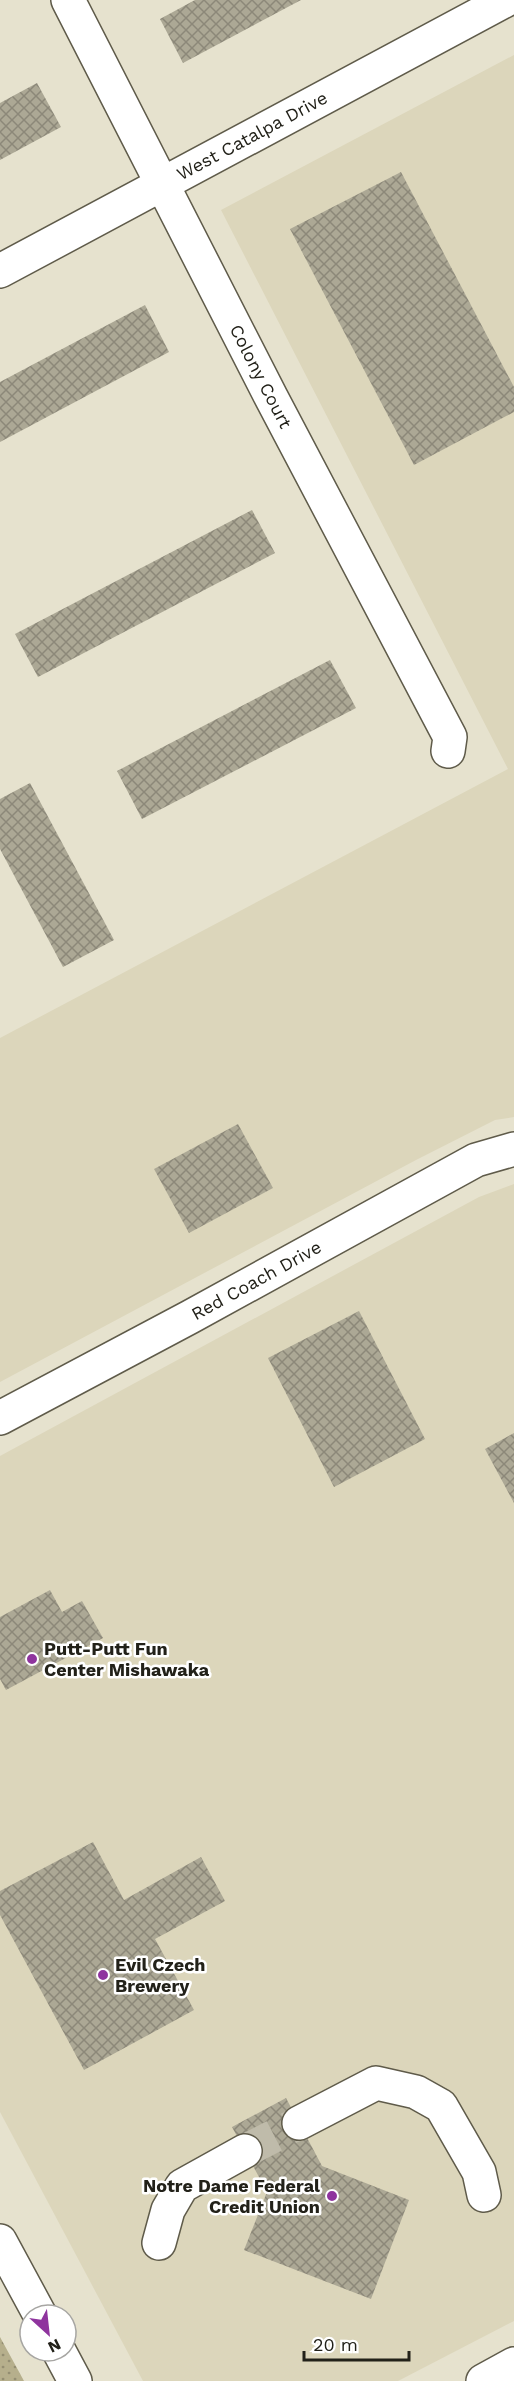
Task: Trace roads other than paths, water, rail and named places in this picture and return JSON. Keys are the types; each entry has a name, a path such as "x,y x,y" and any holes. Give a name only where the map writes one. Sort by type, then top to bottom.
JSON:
{"street":[{"name":"Colony Court","path":"68,0 271,397 450,737 448,751"},
{"name":"West Catalpa Drive","path":"0,271 506,0"},
{"name":"Red Coach Drive","path":"0,1418 476,1160 514,1149"},
{"path":"299,2123 376,2083 416,2091 441,2106 479,2172 484,2195"},
{"path":"159,2243 168,2210 182,2186 245,2151"},
{"path":"0,2241 34,2303"},
{"path":"65,2363 75,2381"},
{"path":"483,2381 514,2364"}],"tunnel":[{"path":"245,2151 299,2123"}],"place":[{"name":"Putt-Putt Fun Center Mishawaka","path":"32,1659"},
{"name":"Evil Czech Brewery","path":"103,1975"},
{"name":"Notre Dame Federal Credit Union","path":"332,2196"}]}
